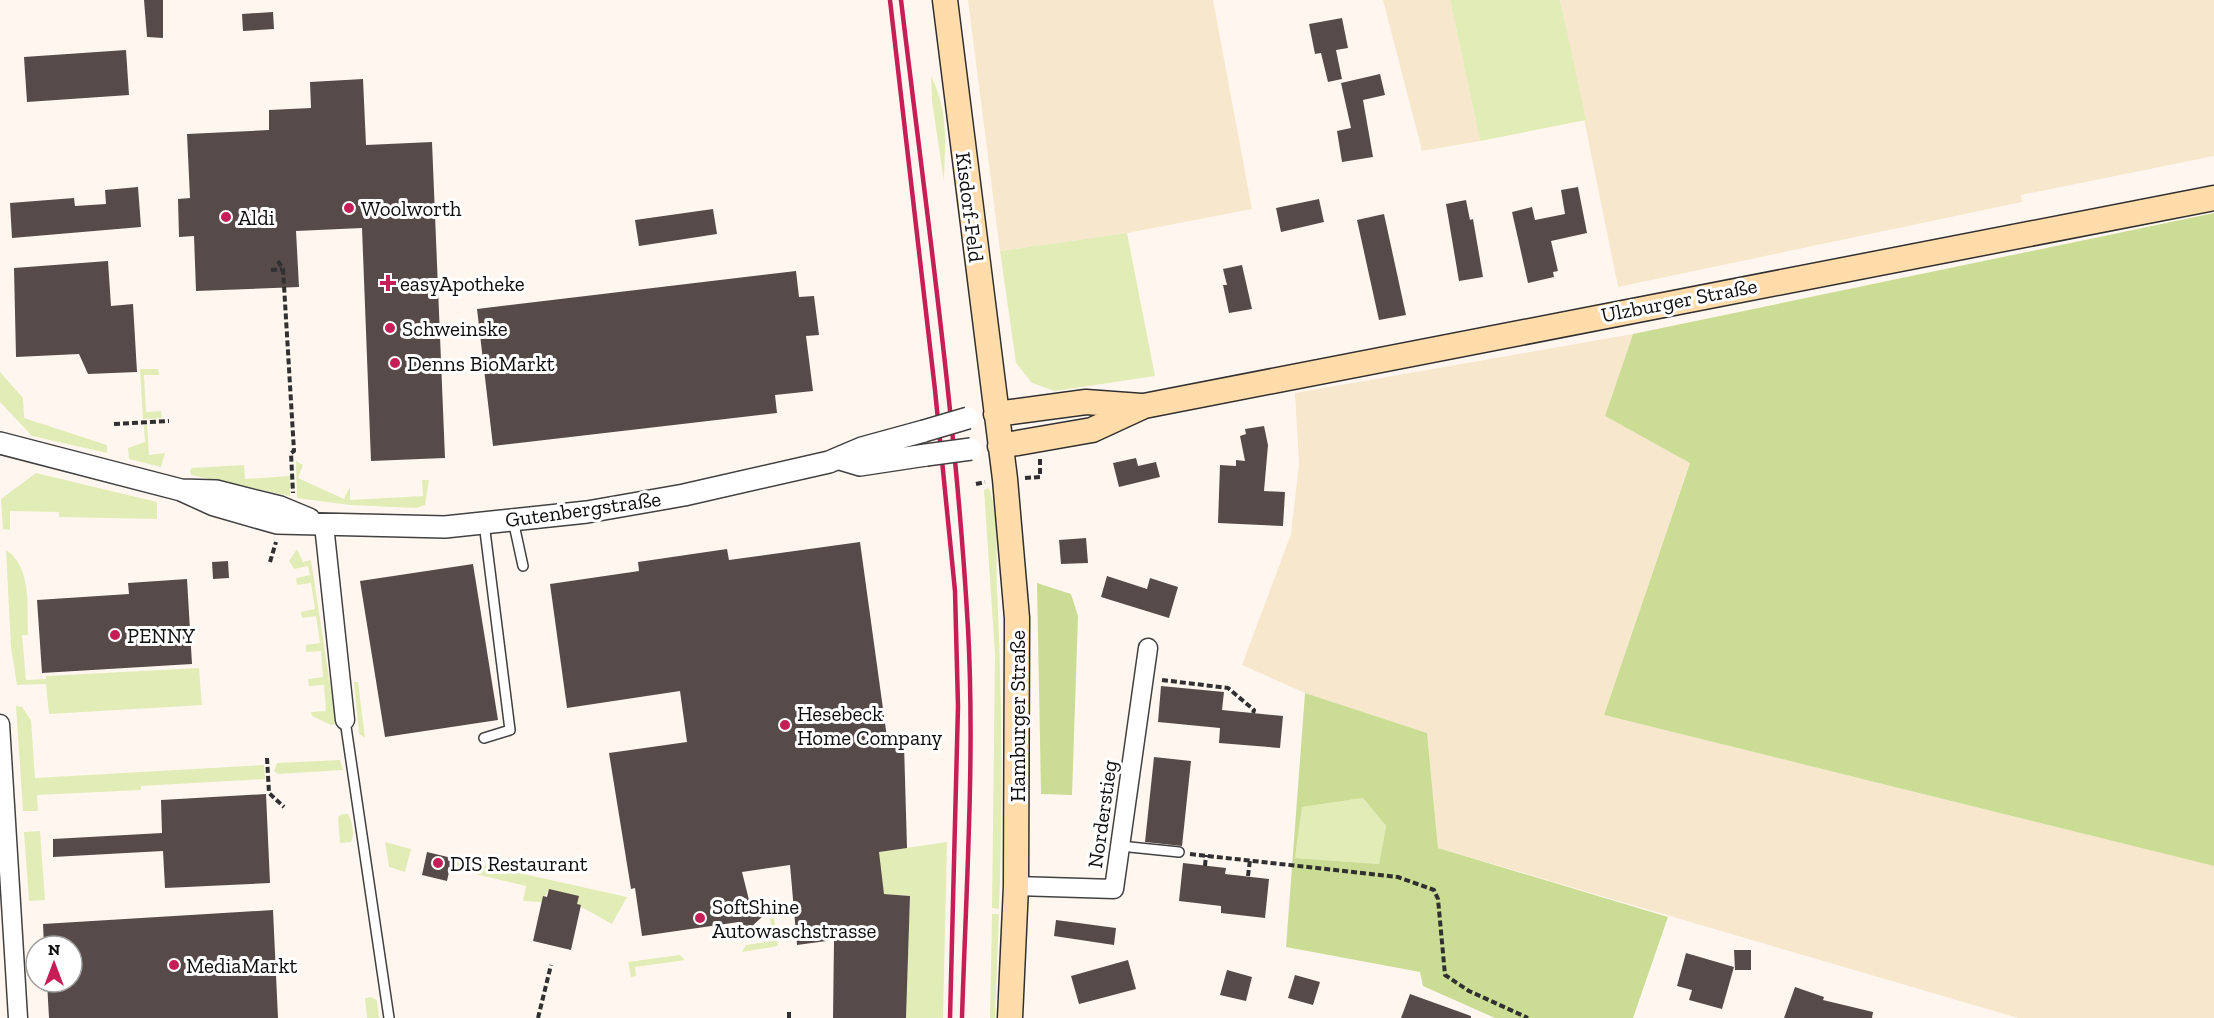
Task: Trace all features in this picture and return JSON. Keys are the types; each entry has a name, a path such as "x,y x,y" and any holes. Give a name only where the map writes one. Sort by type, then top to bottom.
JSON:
{"main road":[{"name":"Kisdorf-Feld","path":"945,0 996,414"},
{"name":"Ulzburger Straße","path":"1000,446 1092,430 1144,406 2214,198"},
{"name":"Ulzburger Straße","path":"996,414 1086,402 1144,406"},
{"name":"Hamburger Straße","path":"996,414 1017,618 1016,886 1010,1018"}],"street":[{"name":"Gutenbergstraße","path":"0,443 181,490 214,505 277,523 446,527 587,512 684,495 840,459 862,448 968,418 996,414"},
{"name":"Gutenbergstraße","path":"840,459 860,465 1000,446"},
{"path":"324,525 345,720"},
{"name":"Norderstieg","path":"1016,886 1114,889 1148,648"},
{"path":"0,724 18,1018"}],"lane":[{"path":"513,520 523,566"},
{"path":"484,523 510,730 484,738"},
{"path":"345,720 389,1018"},
{"path":"1120,846 1179,852"}],"path":[{"path":"278,261 283,269 294,451 291,453 292,498"},
{"path":"271,270 283,269"},
{"path":"114,424 169,421"},
{"path":"270,562 278,533"},
{"path":"1144,678 1228,688 1254,710 1253,713"},
{"path":"267,758 268,793 284,807"},
{"path":"1179,852 1398,877 1434,890 1438,899 1445,975 1469,991 1528,1018"},
{"path":"1205,866 1206,855"},
{"path":"1248,876 1250,860"},
{"path":"538,1018 551,965"},
{"path":"789,1012 789,1018"}],"shaded area":[{"path":"968,0 1213,0 1252,209 1127,233 1000,251"},
{"path":"1383,0 1450,0 1480,141 1422,151"},
{"path":"1560,0 2214,0 2214,156 2021,195 2022,202 1618,287"},
{"path":"1633,334 1605,416 1690,462 1604,715 2214,866 2214,1018 2018,1018 1438,848 1427,733 1305,693 1242,665 1291,534 1299,464 1295,393"}],"green space":[{"path":"1450,0 1560,0 1586,120 1480,141"},
{"path":"931,76 941,102 943,115 944,182 932,101"},
{"path":"2214,213 2214,866 1604,715 1690,463 1605,416 1633,334"},
{"path":"1127,233 1155,376 1055,391 1032,383 1016,363 1000,251"},
{"path":"140,369 158,369 159,375 144,375 146,412 161,411 162,418 143,419"},
{"path":"0,372 23,398 24,418 107,445 107,453 32,436 0,402"},
{"path":"144,425 147,425 149,455 165,453 161,467 129,459 128,448 145,442"},
{"path":"296,461 303,465 298,478 344,499 350,487 350,500 423,496 422,480 429,480 425,505 416,508 349,505 297,498"},
{"path":"244,465 245,479 290,476 290,496 191,475 190,471 192,468"},
{"path":"36,473 157,502 157,519 59,517 59,512 10,511 10,530 3,529 1,499"},
{"path":"989,488 996,524 1000,668 999,909 992,908 995,654 984,490"},
{"path":"297,549 303,562 311,560 336,724 331,725 312,716 311,712 326,711 324,685 309,686 308,679 323,677 321,651 306,652 306,645 320,643 316,616 302,618 301,612 315,609 311,583 297,585 296,578 310,575 308,566 294,569 289,561"},
{"path":"6,550 20,567 26,588 28,635 22,635 26,680 46,679 46,676 199,668 202,705 49,714 46,684 17,685 11,647"},
{"path":"1037,583 1071,594 1078,616 1072,795 1041,794"},
{"path":"354,682 358,682 365,738 359,734"},
{"path":"1305,693 1427,733 1438,848 1668,917 1633,1018 1495,1018 1423,986 1420,972 1286,947","holes":["1363,798 1386,826 1379,864 1295,858 1302,807"]},
{"path":"16,706 22,707 31,720 35,778 264,765 265,779 141,786 141,790 37,795 38,811 23,811"},
{"path":"340,760 343,770 278,774 274,771 277,763"},
{"path":"1363,798 1386,826 1379,864 1295,858 1302,807"},
{"path":"348,814 351,820 353,832 351,842 340,843 338,817"},
{"path":"40,831 45,900 29,901 24,832"},
{"path":"385,842 411,849 405,872 389,867"},
{"path":"947,842 943,1018 906,1018 910,896 884,894 878,852"},
{"path":"452,858 627,897 612,924 549,889 542,902 523,901 526,886 450,868"},
{"path":"992,914 999,914 995,1018 990,1018"},
{"path":"774,918 778,946 742,952 746,945 773,941 770,919"},
{"path":"680,955 685,960 635,967 636,976 631,977 628,962"},
{"path":"371,997 377,1000 379,1018 367,1018 365,998"}],"building":[{"path":"144,0 163,0 163,38 147,37"},
{"path":"273,12 274,29 243,31 242,14"},
{"path":"1342,18 1348,48 1336,50 1342,79 1328,82 1321,53 1315,54 1309,24"},
{"path":"126,50 129,95 27,102 24,57"},
{"path":"1380,74 1385,95 1363,100 1373,157 1342,162 1337,131 1351,128 1341,83"},
{"path":"363,79 366,145 432,142 445,458 371,461 362,228 296,231 299,287 196,291 194,236 179,237 178,199 190,198 187,134 269,130 269,110 311,108 310,82"},
{"path":"138,187 141,227 12,238 10,203 74,198 75,206 106,204 105,190"},
{"path":"1578,187 1587,233 1551,241 1558,271 1553,272 1554,277 1528,283 1512,212 1532,207 1535,220 1565,214 1561,190"},
{"path":"1319,199 1324,222 1281,232 1276,208"},
{"path":"1466,200 1470,220 1473,219 1483,277 1459,281 1446,204"},
{"path":"713,209 717,234 639,246 635,220"},
{"path":"1384,214 1406,315 1379,320 1357,220"},
{"path":"108,261 111,306 133,304 137,372 88,374 79,354 16,357 14,268"},
{"path":"1242,265 1252,309 1229,313 1223,285 1227,285 1223,269"},
{"path":"796,271 799,297 814,296 819,335 806,336 813,391 775,395 777,413 493,446 477,309"},
{"path":"1264,426 1268,445 1264,491 1285,492 1283,526 1218,523 1220,465 1236,466 1236,460 1245,461 1240,436 1246,434 1245,429"},
{"path":"1136,458 1138,466 1156,462 1160,477 1119,487 1113,463"},
{"path":"1086,538 1088,563 1061,564 1059,540"},
{"name":"Hesebeck Home Company","path":"860,542 888,745 904,744 907,848 879,852 884,894 910,896 906,1018 833,1018 834,940 797,945 790,865 742,872 751,908 764,915 748,930 739,922 642,936 635,888 631,889 609,753 687,742 680,691 567,708 550,584 639,571 638,562 727,549 729,560"},
{"path":"228,561 229,578 213,579 212,562"},
{"path":"473,564 498,720 385,737 360,581"},
{"path":"1107,576 1147,589 1150,578 1178,587 1169,618 1101,597"},
{"name":"PENNY","path":"187,579 192,664 42,673 37,600 129,594 128,583"},
{"path":"1161,686 1224,692 1222,710 1283,716 1280,748 1219,743 1220,728 1158,722"},
{"path":"1154,757 1191,761 1182,846 1145,842"},
{"path":"266,794 270,883 165,888 163,851 53,857 53,839 162,833 161,800"},
{"name":"DIS Restaurant","path":"427,852 452,858 447,881 422,875"},
{"path":"1183,863 1226,868 1225,874 1269,879 1265,918 1221,913 1221,906 1179,901"},
{"path":"549,889 579,896 577,904 581,905 571,950 533,941 543,896 547,897"},
{"name":"MediaMarkt","path":"273,910 278,1018 49,1018 48,994 84,994 84,934 43,934 43,924"},
{"path":"1056,920 1116,928 1114,945 1054,936"},
{"path":"1734,950 1751,950 1751,970 1735,970"},
{"path":"1686,953 1734,967 1722,1009 1689,1000 1692,990 1677,986"},
{"path":"1128,960 1136,989 1079,1004 1071,976"},
{"path":"1227,970 1252,977 1246,1001 1220,995"},
{"path":"1295,975 1320,982 1313,1005 1288,998"},
{"path":"1795,987 1824,997 1823,1000 1873,1012 1872,1018 1784,1018"},
{"path":"1410,994 1471,1016 1471,1018 1401,1018"}],"railway":[{"path":"890,0 935,390 955,591 958,706 950,1018"},
{"path":"901,0 948,392 968,628 971,725 962,1018"}],"place":[{"name":"Woolworth","path":"349,208"},
{"name":"Aldi","path":"226,217"},
{"name":"easyApotheke","path":"388,283"},
{"name":"Schweinske","path":"390,328"},
{"name":"Denns BioMarkt","path":"395,363"},
{"name":"PENNY","path":"115,635"},
{"name":"Hesebeck Home Company","path":"785,725"},
{"name":"DIS Restaurant","path":"438,863"},
{"name":"SoftShine Autowaschstrasse","path":"700,918"},
{"name":"MediaMarkt","path":"174,965"}]}
